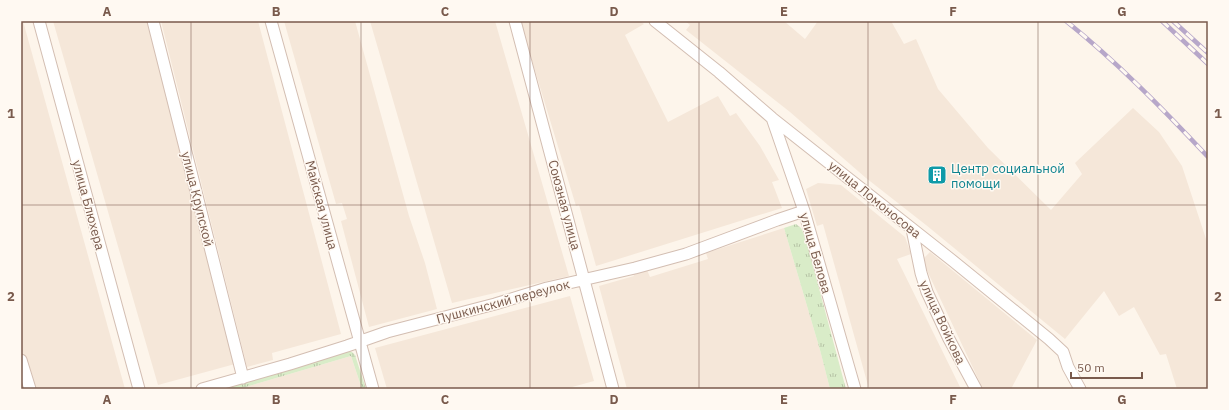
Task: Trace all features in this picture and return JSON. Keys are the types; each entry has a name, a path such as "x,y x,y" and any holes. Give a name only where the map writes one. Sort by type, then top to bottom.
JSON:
{"street":[{"name":"улица Блюхера","path":"39,21 139,389"},
{"name":"улица Крупской","path":"154,21 243,378"},
{"name":"Майская улица","path":"271,21 373,389"},
{"name":"Союзная улица","path":"515,21 613,389"},
{"name":"улица Ломоносова","path":"655,21 719,72 772,118 997,295 1054,344 1062,352 1080,389"},
{"name":"улица Белова","path":"772,118 804,211 855,389"},
{"name":"Пушкинский переулок","path":"202,389 360,342 387,332 547,288 585,280 686,254 804,211"},
{"name":"улица Войкова","path":"912,229 921,273 927,292 949,339 976,389"},
{"path":"21,360 30,389"}],"shaded area":[{"path":"21,21 23,21 125,389 35,389 21,347"},
{"path":"53,21 147,21 235,364 158,385"},
{"path":"161,21 258,21 341,334 272,353 273,360 247,367"},
{"path":"284,21 355,21 409,216 425,263 437,309 369,327 341,221 347,219 342,203 336,204"},
{"path":"370,21 495,21 569,276 452,303"},
{"path":"520,21 640,21 644,24 625,35 668,122 718,96 730,116 736,113 760,146 779,180 772,182 782,208 596,266 579,205 576,206"},
{"path":"685,21 784,21 805,39 818,21 891,21 904,44 916,39 938,89 988,148 1051,210 1082,174 1075,163 1133,108 1159,132 1182,166 1208,245 1208,389 1177,389 1166,354 1160,355 1134,307 1119,316 1104,291 1065,339 866,178 790,112 686,30 690,25"},
{"path":"818,183 841,185 905,237 911,254 897,259 961,389 869,389 823,224 817,226 806,189"},
{"path":"784,228 830,389 627,389 599,286 634,276 633,274 647,270 650,277 708,259 706,253"},
{"path":"930,252 1037,340 1011,389 983,389 922,260"},
{"path":"570,296 594,381 565,389 387,389 375,348"},
{"path":"351,356 362,389 239,389"}],"green space":[{"path":"796,224 801,228 805,236 846,389 830,389 784,228"},
{"path":"348,351 355,355 366,389 362,389 351,356 239,389 221,389 344,352"}],"railway":[{"path":"1066,21 1139,86 1208,157"},
{"path":"1162,21 1208,64"},
{"path":"1173,21 1208,53"}],"place":[{"name":"Центр социальной помощи","path":"937,175"}]}
